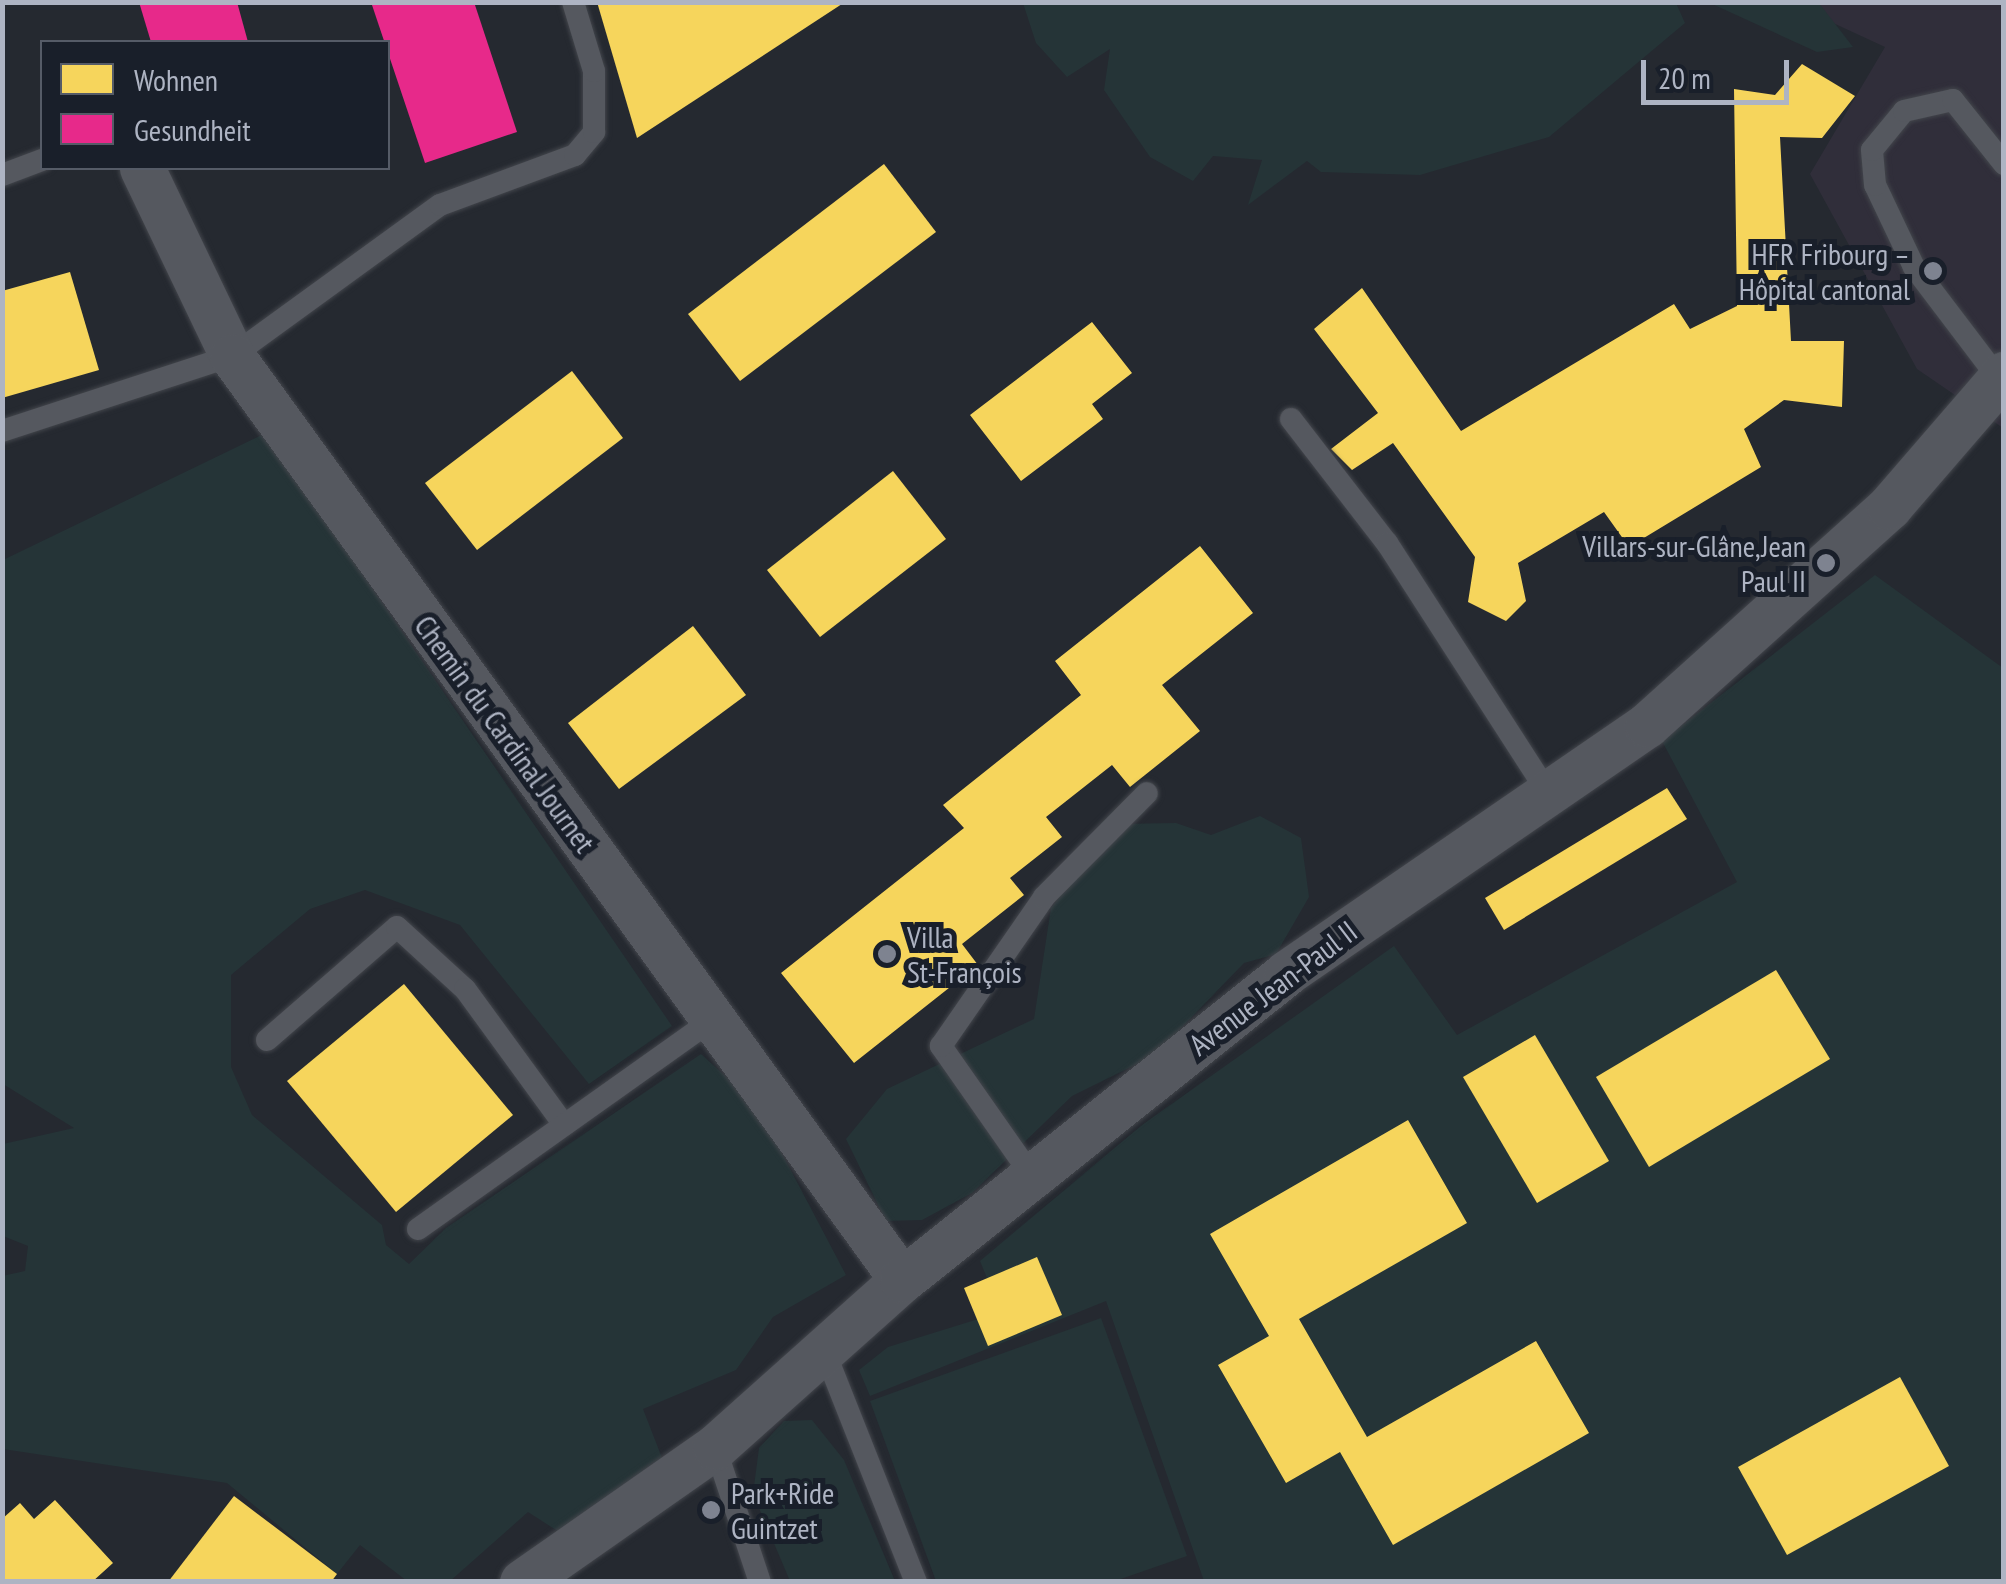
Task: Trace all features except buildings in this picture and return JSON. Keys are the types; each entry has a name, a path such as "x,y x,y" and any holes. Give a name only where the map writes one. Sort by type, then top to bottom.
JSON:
{"street":[{"name":"Chemin du Cardinal Journet","path":"143,170 232,356 902,1280"},
{"name":"Avenue Jean-Paul II","path":"522,1582 715,1447 902,1280 1286,973 1647,725 1889,506 2001,377"}],"lane":[{"path":"2,432 232,356 440,205 575,155 594,132 594,71 573,2"},
{"path":"2001,377 1914,267 1874,185 1872,150 1904,111 1953,100 2004,164"},
{"path":"2,175 40,161"},
{"path":"1291,419 1387,543 1548,793"},
{"path":"1032,1176 941,1046 1044,896 1146,793"},
{"path":"267,1040 397,927 465,989 564,1125"},
{"path":"418,1229 712,1020"},
{"path":"824,1350 916,1582"},
{"path":"715,1447 760,1582"}],"shaded area":[{"path":"1023,3 1676,3 1685,23 1549,137 1420,175 1321,172 1307,161 1248,205 1262,160 1213,156 1193,181 1150,157 1104,90 1110,49 1067,77 1036,43"},
{"path":"1710,3 1819,3 1853,47 1817,52"},
{"name":"HFR Fribourg – Hôpital cantonal","path":"1790,3 2003,3 2003,428 1917,369 1810,174 1885,47"},
{"path":"266,433 672,1026 589,1084 460,925 365,890 310,909 231,975 231,1067 252,1115 382,1225 386,1245 409,1264 446,1228 701,1054 756,1104 846,1275 773,1317 736,1370 643,1409 671,1481 570,1539 528,1512 449,1582 407,1581 360,1545 337,1574 227,1483 3,1449 2,1276 25,1271 28,1246 3,1236 3,1144 74,1128 3,1084 3,560"},
{"path":"1875,575 2003,668 2003,1581 1204,1581 1106,1301 870,1396 859,1370 888,1347 1001,1312 980,1261 1142,1125 1394,946 1457,1035 1737,882 1662,741"},
{"path":"1260,816 1301,838 1309,897 1276,954 1244,963 1155,1055 1072,1096 972,1193 922,1220 886,1221 846,1139 887,1089 1034,1019 1051,908 1117,824 1176,823 1211,835"},
{"path":"1101,1318 1187,1556 1115,1581 936,1581 870,1401"},
{"path":"812,1420 844,1460 895,1581 790,1581 753,1494 759,1448 784,1421"}],"place":[{"name":"HFR Fribourg – Hôpital cantonal","path":"1933,271"},
{"name":"Villars-sur-Glâne,Jean Paul II","path":"1826,563"},
{"name":"Villa St-François","path":"887,954"},
{"name":"Park+Ride Guintzet","path":"711,1510"}]}
